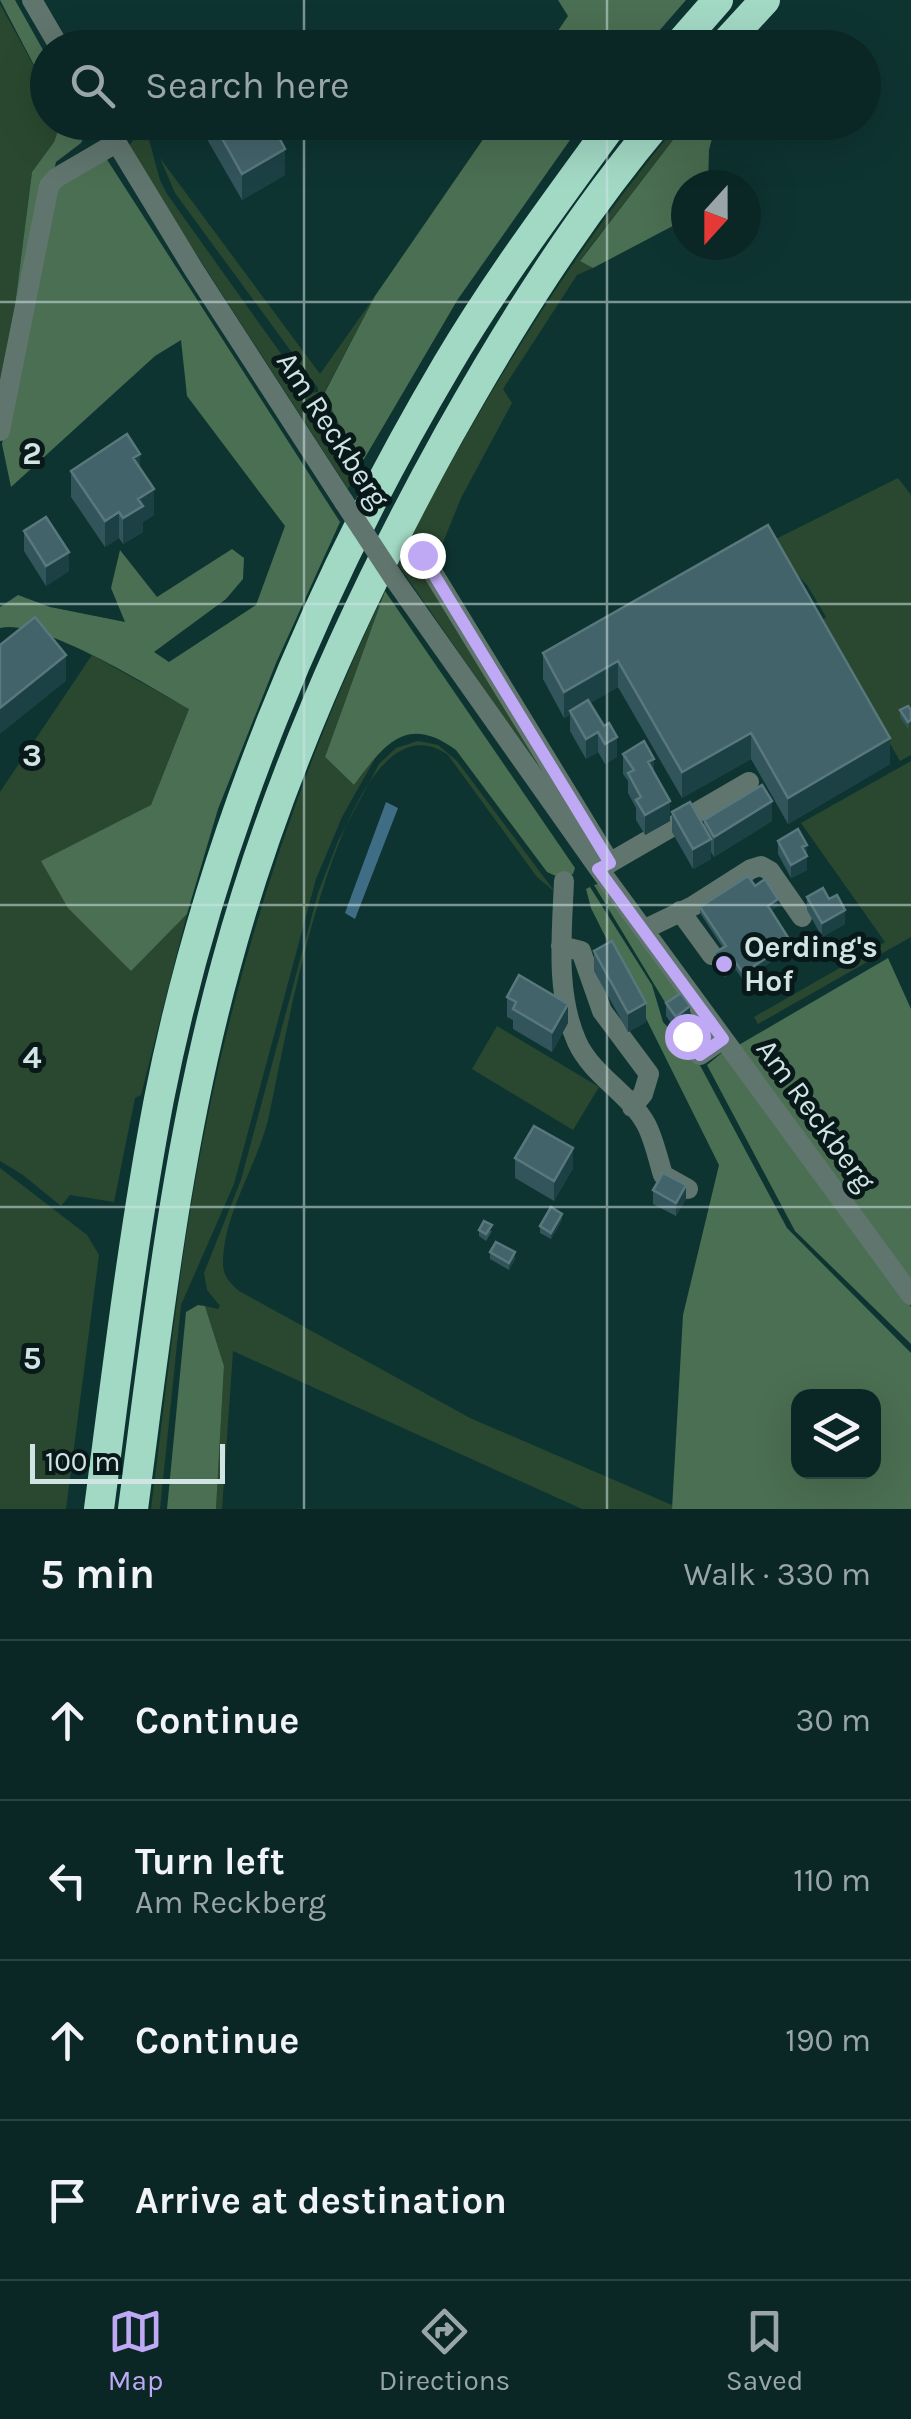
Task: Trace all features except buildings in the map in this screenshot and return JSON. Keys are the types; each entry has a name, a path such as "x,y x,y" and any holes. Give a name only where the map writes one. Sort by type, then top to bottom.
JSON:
{"highway":[{"path":"692,30 718,0"},
{"path":"738,30 765,0"},
{"path":"100,1509 130,1272 160,1096 193,959 240,810 335,575 400,448 448,363 521,250 601,140"},
{"path":"133,1509 163,1276 192,1108 226,965 323,683 372,577 478,382 544,277 645,140"}],"street":[{"path":"32,0 50,30"},
{"name":"Am Reckberg","path":"114,140 395,580 911,1296"},
{"path":"0,431 47,191 56,178 116,144"},
{"path":"422,555 604,866 749,782"},
{"path":"644,930 761,866 770,871 802,917"},
{"path":"564,882 564,991 577,1042 646,1124 664,1175 688,1190"},
{"path":"680,912 712,955"},
{"path":"562,946 581,951 602,1011 649,1074 643,1094 632,1107"},
{"path":"687,1036 700,1055 723,1039"}],"green space":[{"path":"0,0 15,0 32,30 30,57"},
{"path":"558,0 686,0 660,30 559,30 568,16"},
{"path":"0,4 30,59 30,140 55,140 32,172 0,401"},
{"path":"82,140 56,162 6,376 32,172 54,142"},
{"path":"133,140 149,140 167,194 309,393 318,392 318,388 175,193 160,158 320,374 375,296 324,393 360,466 348,489 131,153"},
{"path":"483,140 570,140 458,299 360,466 324,394 375,296"},
{"path":"665,140 673,140 580,260 593,268 577,275 503,389 512,403 461,498 433,567 599,855 397,563 459,447 526,335"},
{"path":"673,140 712,140 708,170 671,170 671,227 593,268 580,261"},
{"path":"106,158 340,522 276,663 218,809 187,914 131,971 68,908 41,861 151,805 189,709 68,643 41,633 0,628 0,607 18,595 50,607 125,622 111,588 120,550 157,597 232,549 244,558 243,579 226,599 154,652 169,662 256,605 285,526 187,396 181,340 155,356 11,487 2,444 48,202 53,190"},
{"path":"898,478 911,495 911,755 900,761 820,622 826,617 807,585 770,542"},
{"path":"385,591 325,757 354,785 377,755 342,817 316,879 234,1184 181,1305 160,1509 151,1509 189,1216 239,983 303,784"},
{"path":"385,591 575,868 573,874 558,877 547,872 456,750 438,739 410,734 398,739 376,757 354,785 325,757"},
{"path":"92,655 189,709 151,805 123,822 130,971 187,914 141,1095 135,1098 114,1202 70,1195 61,1206 0,1161 0,792"},
{"path":"418,741 438,745 457,761 555,892 537,877 448,755 410,747 377,772 349,820 379,764 396,748"},
{"path":"911,761 911,937 758,1024 754,1017 885,942 801,823"},
{"path":"347,823 303,960 263,1138 228,1229 225,1274 239,1291 470,1418 672,1505 672,1509 582,1509 233,1351 222,1509 216,1509 224,1366 205,1306 220,1306 207,1290 204,1273 241,1180 318,893"},
{"path":"602,883 712,1034 704,1042 691,1034 700,1026 678,996 666,1004 594,885"},
{"path":"590,887 652,985 663,1022 695,1056 787,1228 911,1353 911,1509 672,1509 683,1315 719,1165 591,908 586,889"},
{"path":"888,958 911,1009 911,1284 737,1046"},
{"path":"497,1026 599,1087 573,1130 472,1069"},
{"path":"724,1051 911,1307 911,1344 795,1231 707,1065"},
{"path":"0,1168 87,1235 99,1255 66,1509 0,1509"},
{"path":"198,1305 205,1306 224,1366 216,1509 167,1509 186,1312"}],"water":[{"path":"386,802 398,808 355,919 345,913"}],"place":[{"name":"Oerding's Hof","path":"724,964"}],"route":[{"path":"422,555 610,863 598,869 723,1039 700,1055 687,1036"}]}
